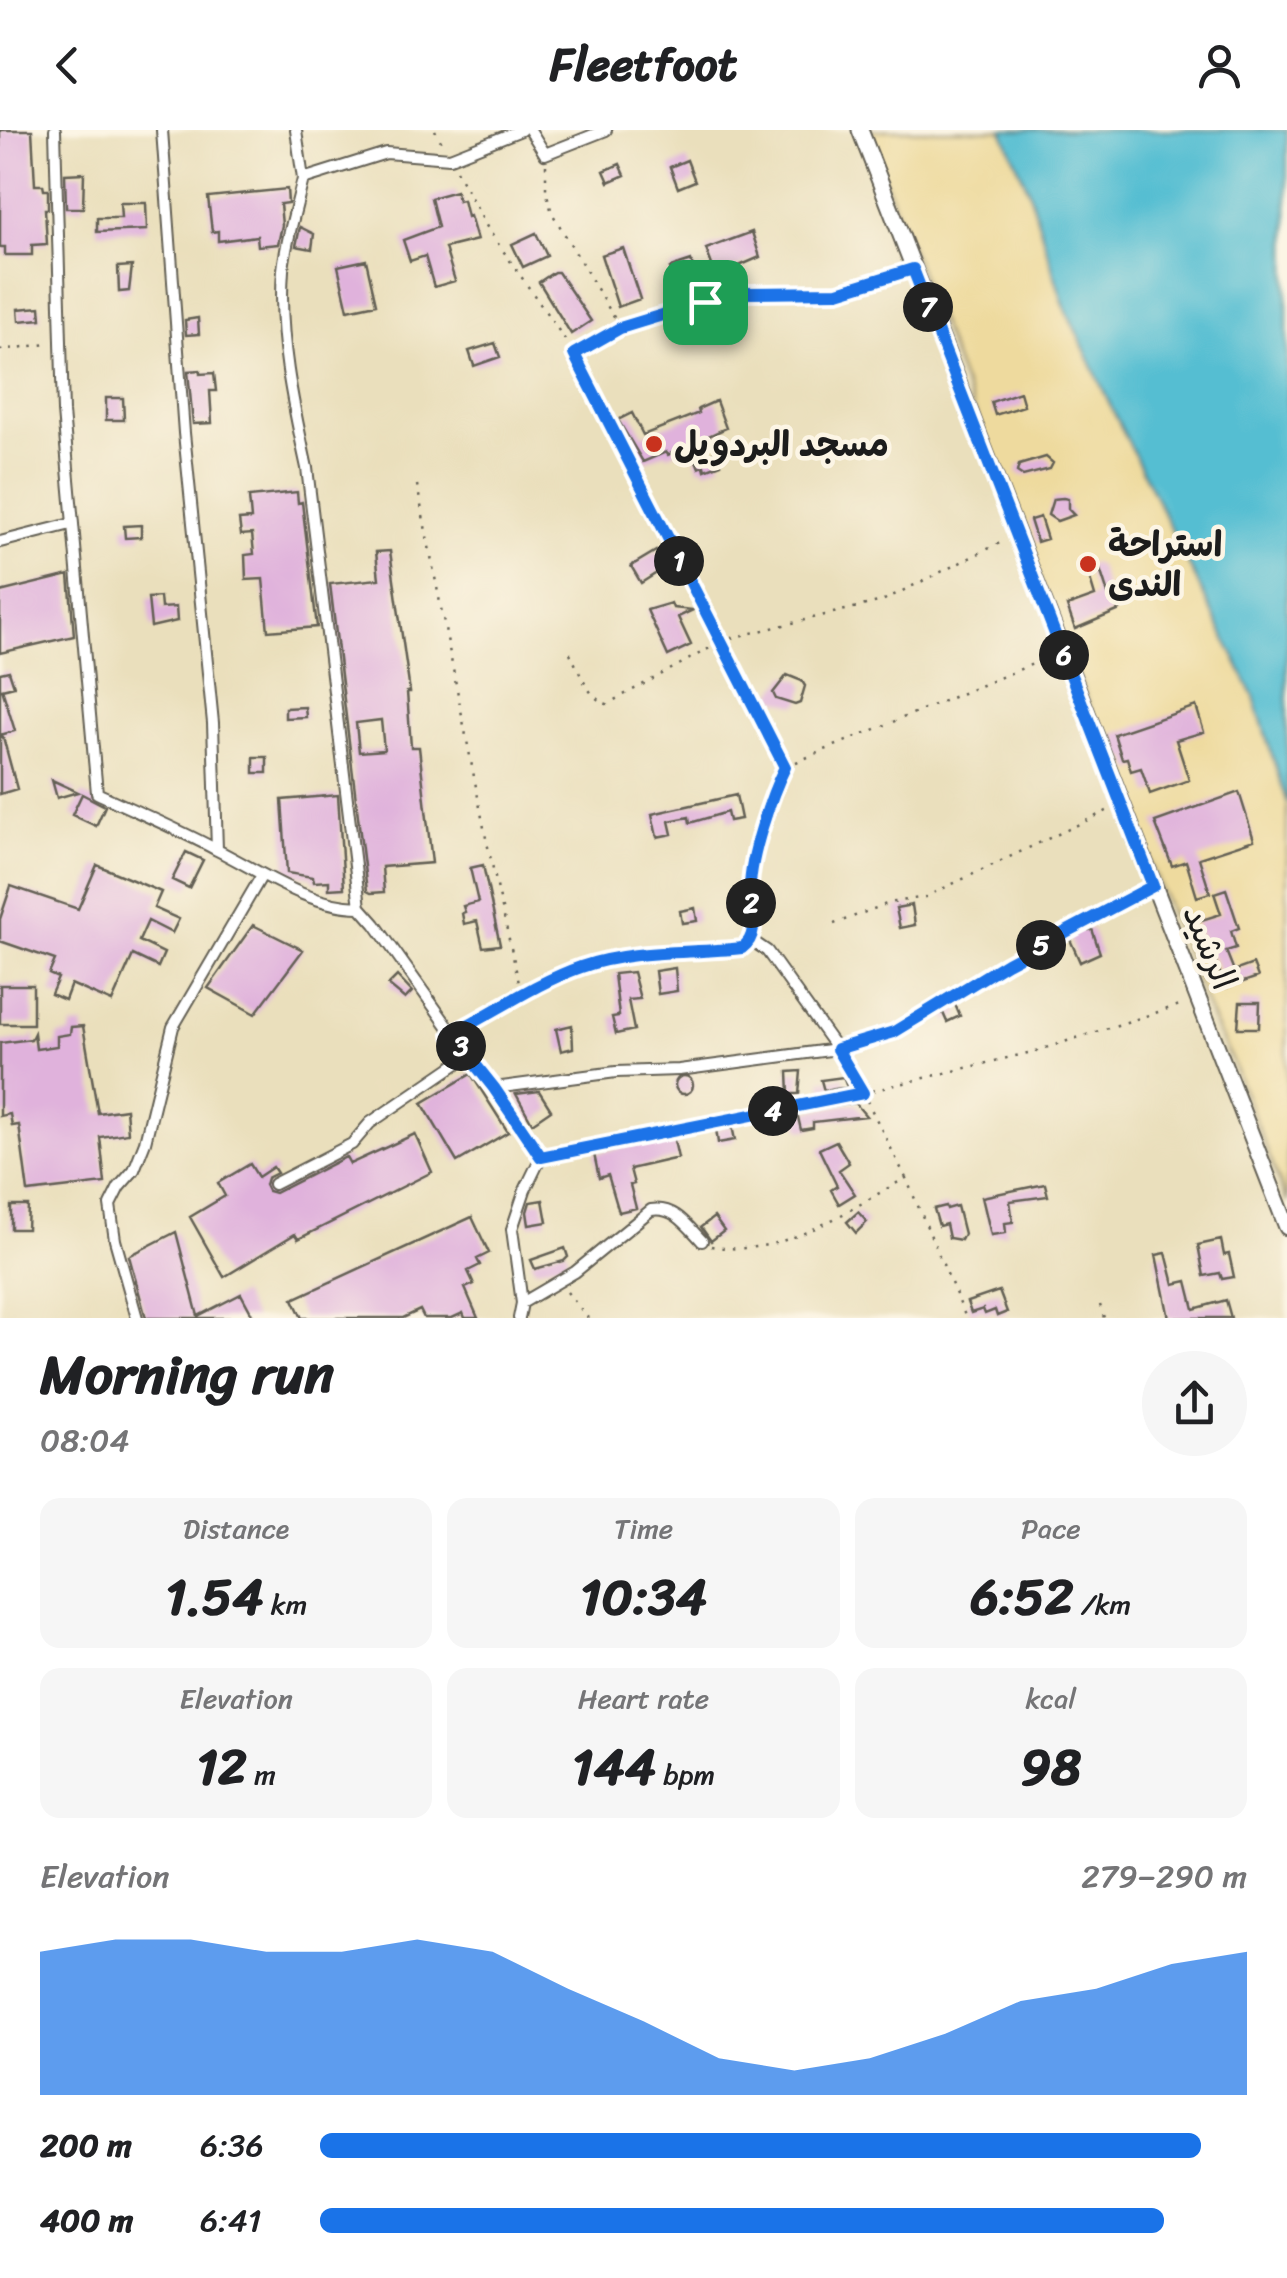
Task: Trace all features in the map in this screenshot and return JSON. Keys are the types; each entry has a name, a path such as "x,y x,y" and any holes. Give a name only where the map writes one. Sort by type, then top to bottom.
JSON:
{"main road":[{"name":"الرشيد","path":"860,130 1287,1226"}],"street":[{"path":"55,130 60,343 71,524 86,647 97,793 262,875 338,907 360,908"},
{"path":"162,130 184,433 214,723 216,850"},
{"path":"296,130 303,179 284,267 283,315 294,410 307,468 360,908 541,1157 512,1229 522,1302 519,1318"},
{"path":"303,179 386,153 450,158 521,130"},
{"path":"530,130 545,154 606,130"},
{"path":"451,1034 521,994 582,966 612,959 742,948 751,940 752,868 785,767 574,354 620,328 745,293 838,292 913,269"},
{"path":"0,542 71,524"},
{"path":"137,1318 110,1204 134,1170 145,1142 173,1028 262,875"},
{"path":"494,1088 616,1072 679,1070 837,1049 778,965 751,940"},
{"path":"274,1184 352,1144 370,1122 468,1056"},
{"path":"522,1302 575,1272 650,1210 670,1211 702,1241"}],"path":[{"path":"435,130 488,229 574,354"},
{"path":"545,154 546,190 552,213 620,328"},
{"path":"0,350 60,343"},
{"path":"417,485 482,819 521,994"},
{"path":"570,653 593,696 607,704 657,680 722,640 882,601 1018,536"},
{"path":"785,767 1063,652"},
{"path":"834,924 889,902 925,897 1121,804"},
{"path":"966,1318 906,1178 837,1049 894,1032 1007,963 1153,886"},
{"path":"541,1157 863,1093 1036,1051 1199,999"},
{"path":"702,1241 713,1247 749,1247 790,1239 906,1178"},
{"path":"558,1282 588,1318"},
{"path":"1100,1305 1104,1318"}],"sand":[{"path":"865,130 1009,130 1287,721 1287,1202 1209,1012"}],"water":[{"path":"1002,130 1287,130 1287,804 1254,697 1064,305 1028,189"}],"building":[{"path":"0,130 32,130 35,185 48,190 47,244 32,245 32,255 5,255 5,247 0,247"},
{"path":"687,160 695,181 678,188 670,167"},
{"path":"620,164 625,175 609,182 604,171"},
{"path":"84,173 83,208 66,208 65,174"},
{"path":"287,189 288,203 280,204 282,225 278,244 258,246 257,236 218,241 218,231 212,232 208,197"},
{"path":"456,191 458,201 463,200 467,217 470,216 477,240 445,248 455,281 434,287 425,256 410,261 403,240 438,227 431,198"},
{"path":"120,203 146,203 147,230 97,232 97,218 121,218"},
{"path":"300,227 314,234 312,249 296,246"},
{"path":"752,232 760,257 716,276 706,249"},
{"path":"536,233 547,256 523,267 512,244"},
{"path":"623,248 640,299 618,307 601,255"},
{"path":"366,260 376,304 348,310 338,266"},
{"path":"691,261 697,281 676,287 670,268"},
{"path":"132,266 129,291 119,292 118,267"},
{"path":"558,272 591,321 571,334 539,282"},
{"path":"40,307 41,319 19,321 18,309"},
{"path":"198,318 199,334 186,335 185,320"},
{"path":"495,343 500,357 474,366 469,351"},
{"path":"200,370 200,374 214,373 216,391 210,391 212,423 193,424 188,371"},
{"path":"1020,392 1024,406 995,415 991,402"},
{"path":"106,398 123,398 124,420 106,420"},
{"path":"716,401 726,428 643,462 618,420 632,413 643,435 699,413 698,409"},
{"path":"717,451 721,464 705,470 704,466 699,468 695,458"},
{"path":"1046,457 1053,463 1050,469 1023,476 1017,472 1019,465"},
{"path":"297,492 298,503 302,502 317,627 268,631 263,579 246,580 245,555 254,554 252,534 241,535 239,520 251,519 249,497"},
{"path":"1053,499 1068,499 1068,509 1074,515 1057,521 1048,515"},
{"path":"1040,517 1047,539 1037,542 1030,520"},
{"path":"141,525 141,537 125,538 124,526"},
{"path":"390,551 410,692 411,747 419,747 432,863 382,867 384,892 371,893 367,891 330,584 379,579 376,552","holes":["381,720 384,750 359,752 356,723"]},
{"path":"656,551 666,567 641,583 631,566"},
{"path":"1086,566 1099,566 1109,597 1115,595 1120,610 1075,629 1067,606 1095,596"},
{"path":"69,575 74,636 0,653 0,592"},
{"path":"160,597 161,608 176,607 177,621 151,627 148,598"},
{"path":"671,603 673,608 693,610 678,617 691,645 668,656 647,610"},
{"path":"9,671 14,686 2,689 15,731 0,735 0,673"},
{"path":"787,675 805,686 800,703 795,705 776,699 773,693"},
{"path":"1196,706 1204,732 1176,740 1189,780 1150,794 1141,768 1131,771 1127,758 1122,759 1114,734"},
{"path":"305,707 306,717 285,718 285,708"},
{"path":"0,737 17,789 0,794"},
{"path":"254,757 267,757 267,773 254,773"},
{"path":"52,780 78,792 57,798"},
{"path":"1239,792 1254,840 1199,858 1210,893 1197,897 1186,861 1172,866 1155,822"},
{"path":"82,794 105,806 96,826 72,815"},
{"path":"338,795 344,888 329,889 329,881 314,882 313,877 287,873 282,800"},
{"path":"736,795 741,819 729,821 727,812 690,823 689,817 669,821 672,834 657,837 652,814"},
{"path":"186,852 203,860 189,888 172,880"},
{"path":"97,865 161,892 154,908 179,919 172,933 148,921 139,941 164,953 158,967 133,955 112,1002 71,984 65,1000 51,994 58,978 49,974 55,960 0,941 0,919 11,886 78,909"},
{"path":"483,865 500,945 483,947 477,921 464,924 462,913 463,906 478,902 470,868"},
{"path":"1226,889 1239,928 1231,931 1236,948 1226,951 1234,971 1253,964 1258,977 1226,988 1213,955 1201,959 1198,948 1203,947 1195,922 1221,914 1214,893"},
{"path":"912,905 915,925 900,928 896,908"},
{"path":"695,908 697,921 682,923 680,911"},
{"path":"253,925 303,950 255,1014 208,988"},
{"path":"1087,927 1092,929 1100,953 1080,962 1068,935"},
{"path":"675,968 677,991 658,994 655,971"},
{"path":"633,972 640,999 628,1000 634,1030 616,1034 612,1017 619,1016 614,974"},
{"path":"397,976 412,992 405,999 388,985"},
{"path":"0,985 33,985 33,1024 0,1024"},
{"path":"953,1000 960,1016 947,1022 940,1006"},
{"path":"1240,1002 1260,1002 1259,1028 1238,1028"},
{"path":"572,1025 573,1048 561,1051 556,1029"},
{"path":"83,1026 98,1113 126,1109 128,1133 100,1137 105,1183 28,1192 19,1125 12,1126 10,1114 0,1116 0,1043 31,1039 34,1033 36,1049 57,1046 57,1036 70,1034 71,1027"},
{"path":"801,1071 799,1094 789,1094 788,1072"},
{"path":"471,1074 508,1132 457,1162 422,1103"},
{"path":"684,1076 693,1085 684,1094 675,1085"},
{"path":"843,1077 847,1087 824,1091 821,1080"},
{"path":"539,1091 551,1110 532,1123 516,1094"},
{"path":"855,1103 866,1116 813,1122 813,1128 801,1130 797,1113"},
{"path":"732,1126 735,1140 718,1143 716,1129"},
{"path":"415,1134 432,1172 298,1239 295,1234 224,1277 190,1217 225,1196 218,1183 250,1164 258,1177 273,1167 277,1173 267,1178 265,1185 275,1193 346,1157 350,1164"},
{"path":"673,1136 678,1158 630,1169 636,1208 619,1212 608,1175 599,1178 594,1154"},
{"path":"836,1141 849,1163 839,1170 855,1194 839,1204 831,1190 837,1186 819,1149"},
{"path":"1045,1184 1048,1196 1010,1201 1013,1222 1005,1223 1006,1233 991,1235 982,1197"},
{"path":"543,1200 547,1222 529,1225 530,1202"},
{"path":"11,1206 28,1206 27,1229 11,1229"},
{"path":"957,1206 964,1234 961,1240 949,1238 946,1224 939,1226 934,1209"},
{"path":"858,1212 867,1222 856,1233 847,1222"},
{"path":"472,1217 489,1253 477,1259 480,1265 468,1271 474,1284 465,1288 478,1318 465,1318 463,1313 452,1318 424,1318 420,1310 403,1318 302,1318 293,1299"},
{"path":"714,1217 724,1231 711,1241 701,1227"},
{"path":"176,1232 198,1316 241,1294 254,1318 146,1318 129,1256"},
{"path":"1221,1240 1234,1277 1222,1279 1220,1273 1204,1276 1198,1245"},
{"path":"565,1248 568,1257 564,1261 535,1269 531,1260"},
{"path":"1166,1253 1174,1284 1187,1281 1194,1309 1226,1300 1231,1318 1169,1318 1156,1255"},
{"path":"999,1291 1007,1312 997,1316 995,1310 971,1313 967,1302"}],"place":[{"name":"مسجد البردويل","path":"654,444"},
{"name":"استراحة الندى","path":"1088,564"}],"route":[{"path":"913,269 1153,886 1007,963 894,1032 837,1049 863,1093 541,1157 451,1034 521,994 582,966 641,954 742,948 754,934 752,868 785,767 574,354 620,328 705,302 745,293 838,292 913,269"}]}
